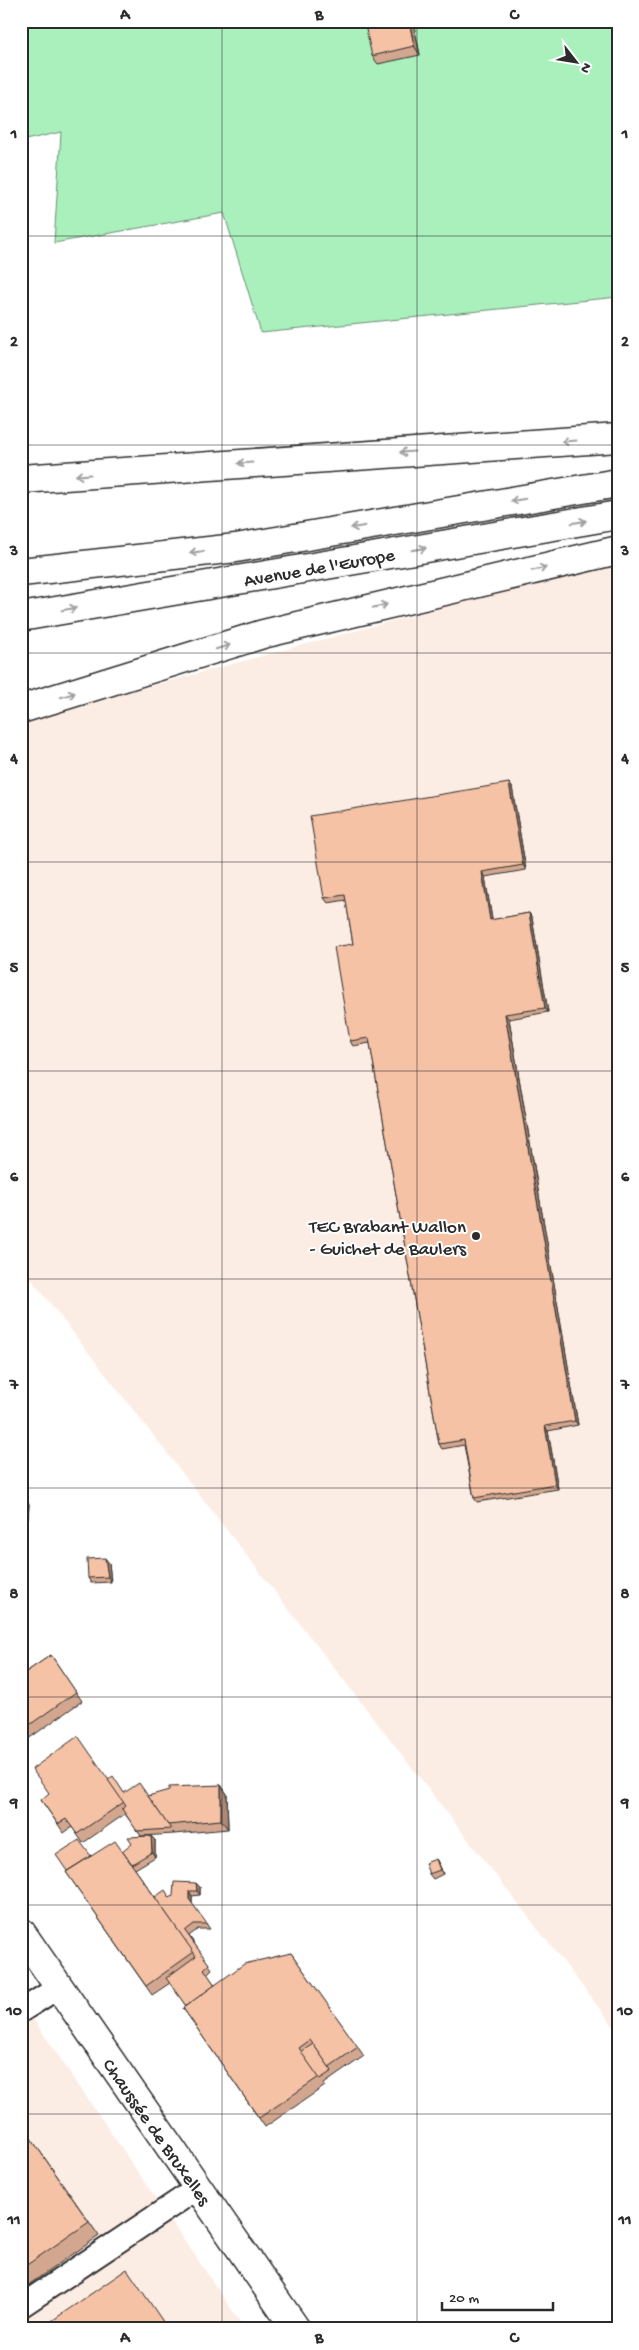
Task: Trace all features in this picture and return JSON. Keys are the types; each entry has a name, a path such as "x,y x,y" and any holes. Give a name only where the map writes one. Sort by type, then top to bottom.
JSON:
{"main road":[{"path":"21,479 618,438"},
{"name":"Avenue de l'Europe","path":"21,572 236,548 618,483"},
{"name":"Avenue de l'Europe","path":"21,617 618,516"},
{"path":"21,709 262,634 618,550"},
{"name":"Chaussée de Bruxelles","path":"21,1932 296,2329"}],"lane":[{"path":"21,2011 59,1987"},
{"path":"21,2306 198,2188"}],"shaded area":[{"path":"618,560 618,2032 21,1266 21,721"},
{"path":"21,2001 245,2329 21,2329"}],"green space":[{"path":"21,21 618,21 618,297 261,333 224,213 54,243 61,132 21,141"}],"building":[{"path":"364,21 409,21 414,46 372,56"},
{"name":"TEC Brabant Wallon - Guichet de Baulers","path":"509,783 523,865 482,872 490,920 529,913 545,1008 505,1014 575,1421 545,1426 555,1484 474,1498 464,1440 439,1444 369,1038 350,1041 334,947 353,944 345,895 324,898 310,816"},
{"path":"26,1499 25,1514 21,1514 21,1500"},
{"path":"105,1558 108,1577 88,1578 87,1559"},
{"path":"51,1655 76,1692 21,1731 21,1666 26,1672"},
{"path":"78,1736 124,1802 77,1834 66,1819 58,1824 41,1800 49,1793 32,1769"},
{"path":"113,1776 124,1793 139,1783 171,1829 137,1831 122,1809 126,1806 108,1780"},
{"path":"221,1785 221,1820 168,1825 148,1796 169,1790 169,1787"},
{"path":"151,1836 152,1852 132,1864 122,1851 132,1843 128,1837"},
{"path":"79,1840 91,1856 67,1871 56,1855"},
{"path":"115,1841 194,1952 146,1986 66,1872"},
{"path":"436,1859 440,1870 429,1874 425,1863"},
{"path":"174,1882 196,1883 197,1891 189,1891 189,1899 207,1924 194,1924 185,1931 209,1964 204,1969 215,1985 186,2006 166,1978 196,1956 155,1897 165,1890 170,1898 173,1896"},
{"path":"291,1953 358,2047 329,2067 310,2040 299,2048 319,2077 259,2118 183,2008 244,1964"},
{"path":"313,2044 332,2071 320,2079 301,2052"},
{"path":"21,2124 89,2222 21,2269"},
{"path":"127,2269 168,2329 40,2329"}],"place":[{"name":"TEC Brabant Wallon - Guichet de Baulers","path":"476,1236"}]}
